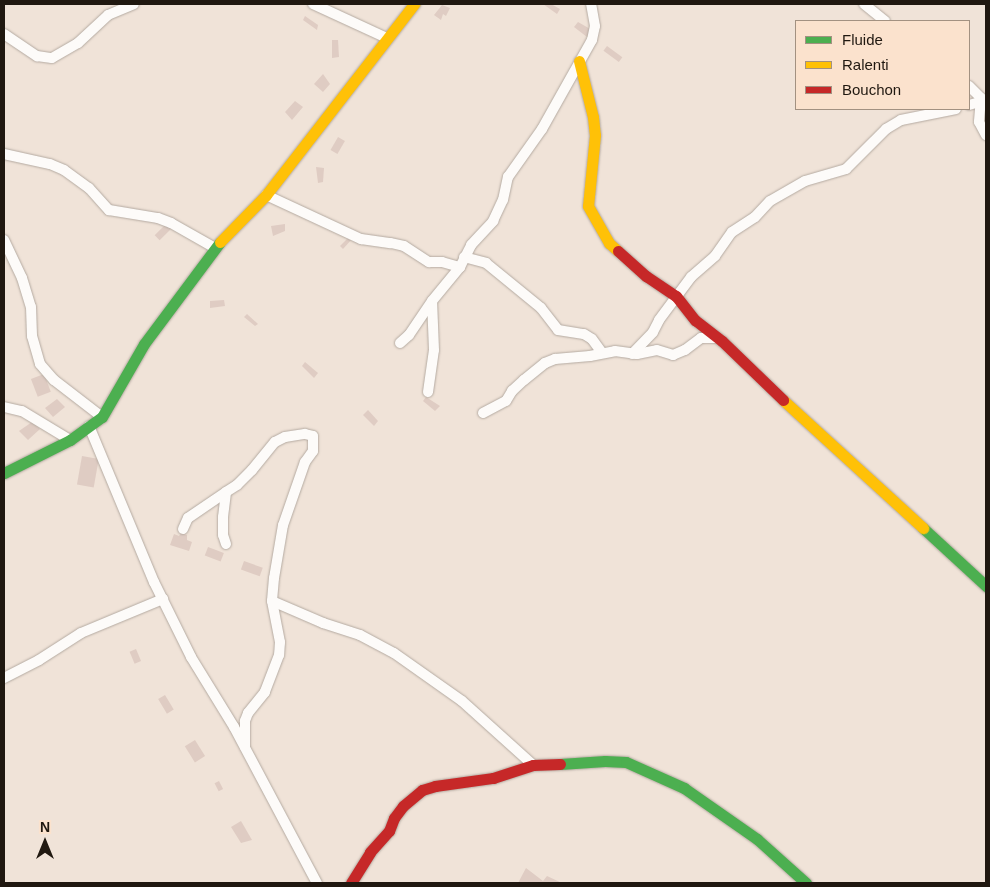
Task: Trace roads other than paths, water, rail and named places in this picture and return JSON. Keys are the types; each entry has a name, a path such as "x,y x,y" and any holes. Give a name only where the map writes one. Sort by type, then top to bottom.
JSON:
{"street":[{"path":"4,34 37,56 52,58 78,43 108,15 134,4"},
{"path":"313,4 387,38"},
{"path":"4,473 70,440 102,417 144,344 215,248 266,195 414,4"},
{"path":"400,343 409,335 462,262 471,245 493,222 503,200 508,177 542,129 595,32 591,4"},
{"path":"864,4 884,20"},
{"path":"579,61 593,117 594,135 588,206 609,243 646,276 676,296 695,320 718,338 735,356 986,586"},
{"path":"970,87 984,100"},
{"path":"970,105 984,100"},
{"path":"984,100 979,122 986,135"},
{"path":"632,354 653,332 676,296 691,277 715,256 732,232 755,217 784,192 806,181 846,169 886,129 901,120 951,110"},
{"path":"4,154 50,164 64,170 89,188 109,210 158,218 171,223 215,248"},
{"path":"266,195 361,239 404,246 429,262 486,263 541,308 558,330 584,334 592,339 602,352"},
{"path":"4,240 22,278 32,307 32,336 40,364 54,380 102,417"},
{"path":"428,392 434,350 432,301"},
{"path":"483,413 506,401 512,391 545,363 555,359 590,356 602,352 615,351 632,354 657,350 673,355 685,350 701,338 718,338"},
{"path":"4,407 22,411 70,440"},
{"path":"89,426 163,600 191,657 245,748 317,883"},
{"path":"183,528 188,518 247,475 275,442 285,437 305,434 313,436 312,450 305,462 283,525 272,601 280,642 279,655 265,692 248,713 245,748"},
{"path":"226,492 223,517 223,535 226,544"},
{"path":"4,678 39,660 80,633 163,600"},
{"path":"272,601 323,623 360,636 394,652 462,701 534,765"},
{"path":"351,883 370,852 389,831 399,812 422,790 435,786 493,778 534,765 605,762 626,762 684,788 757,839 806,883"},
{"path":"310,883 311,870"}]}
